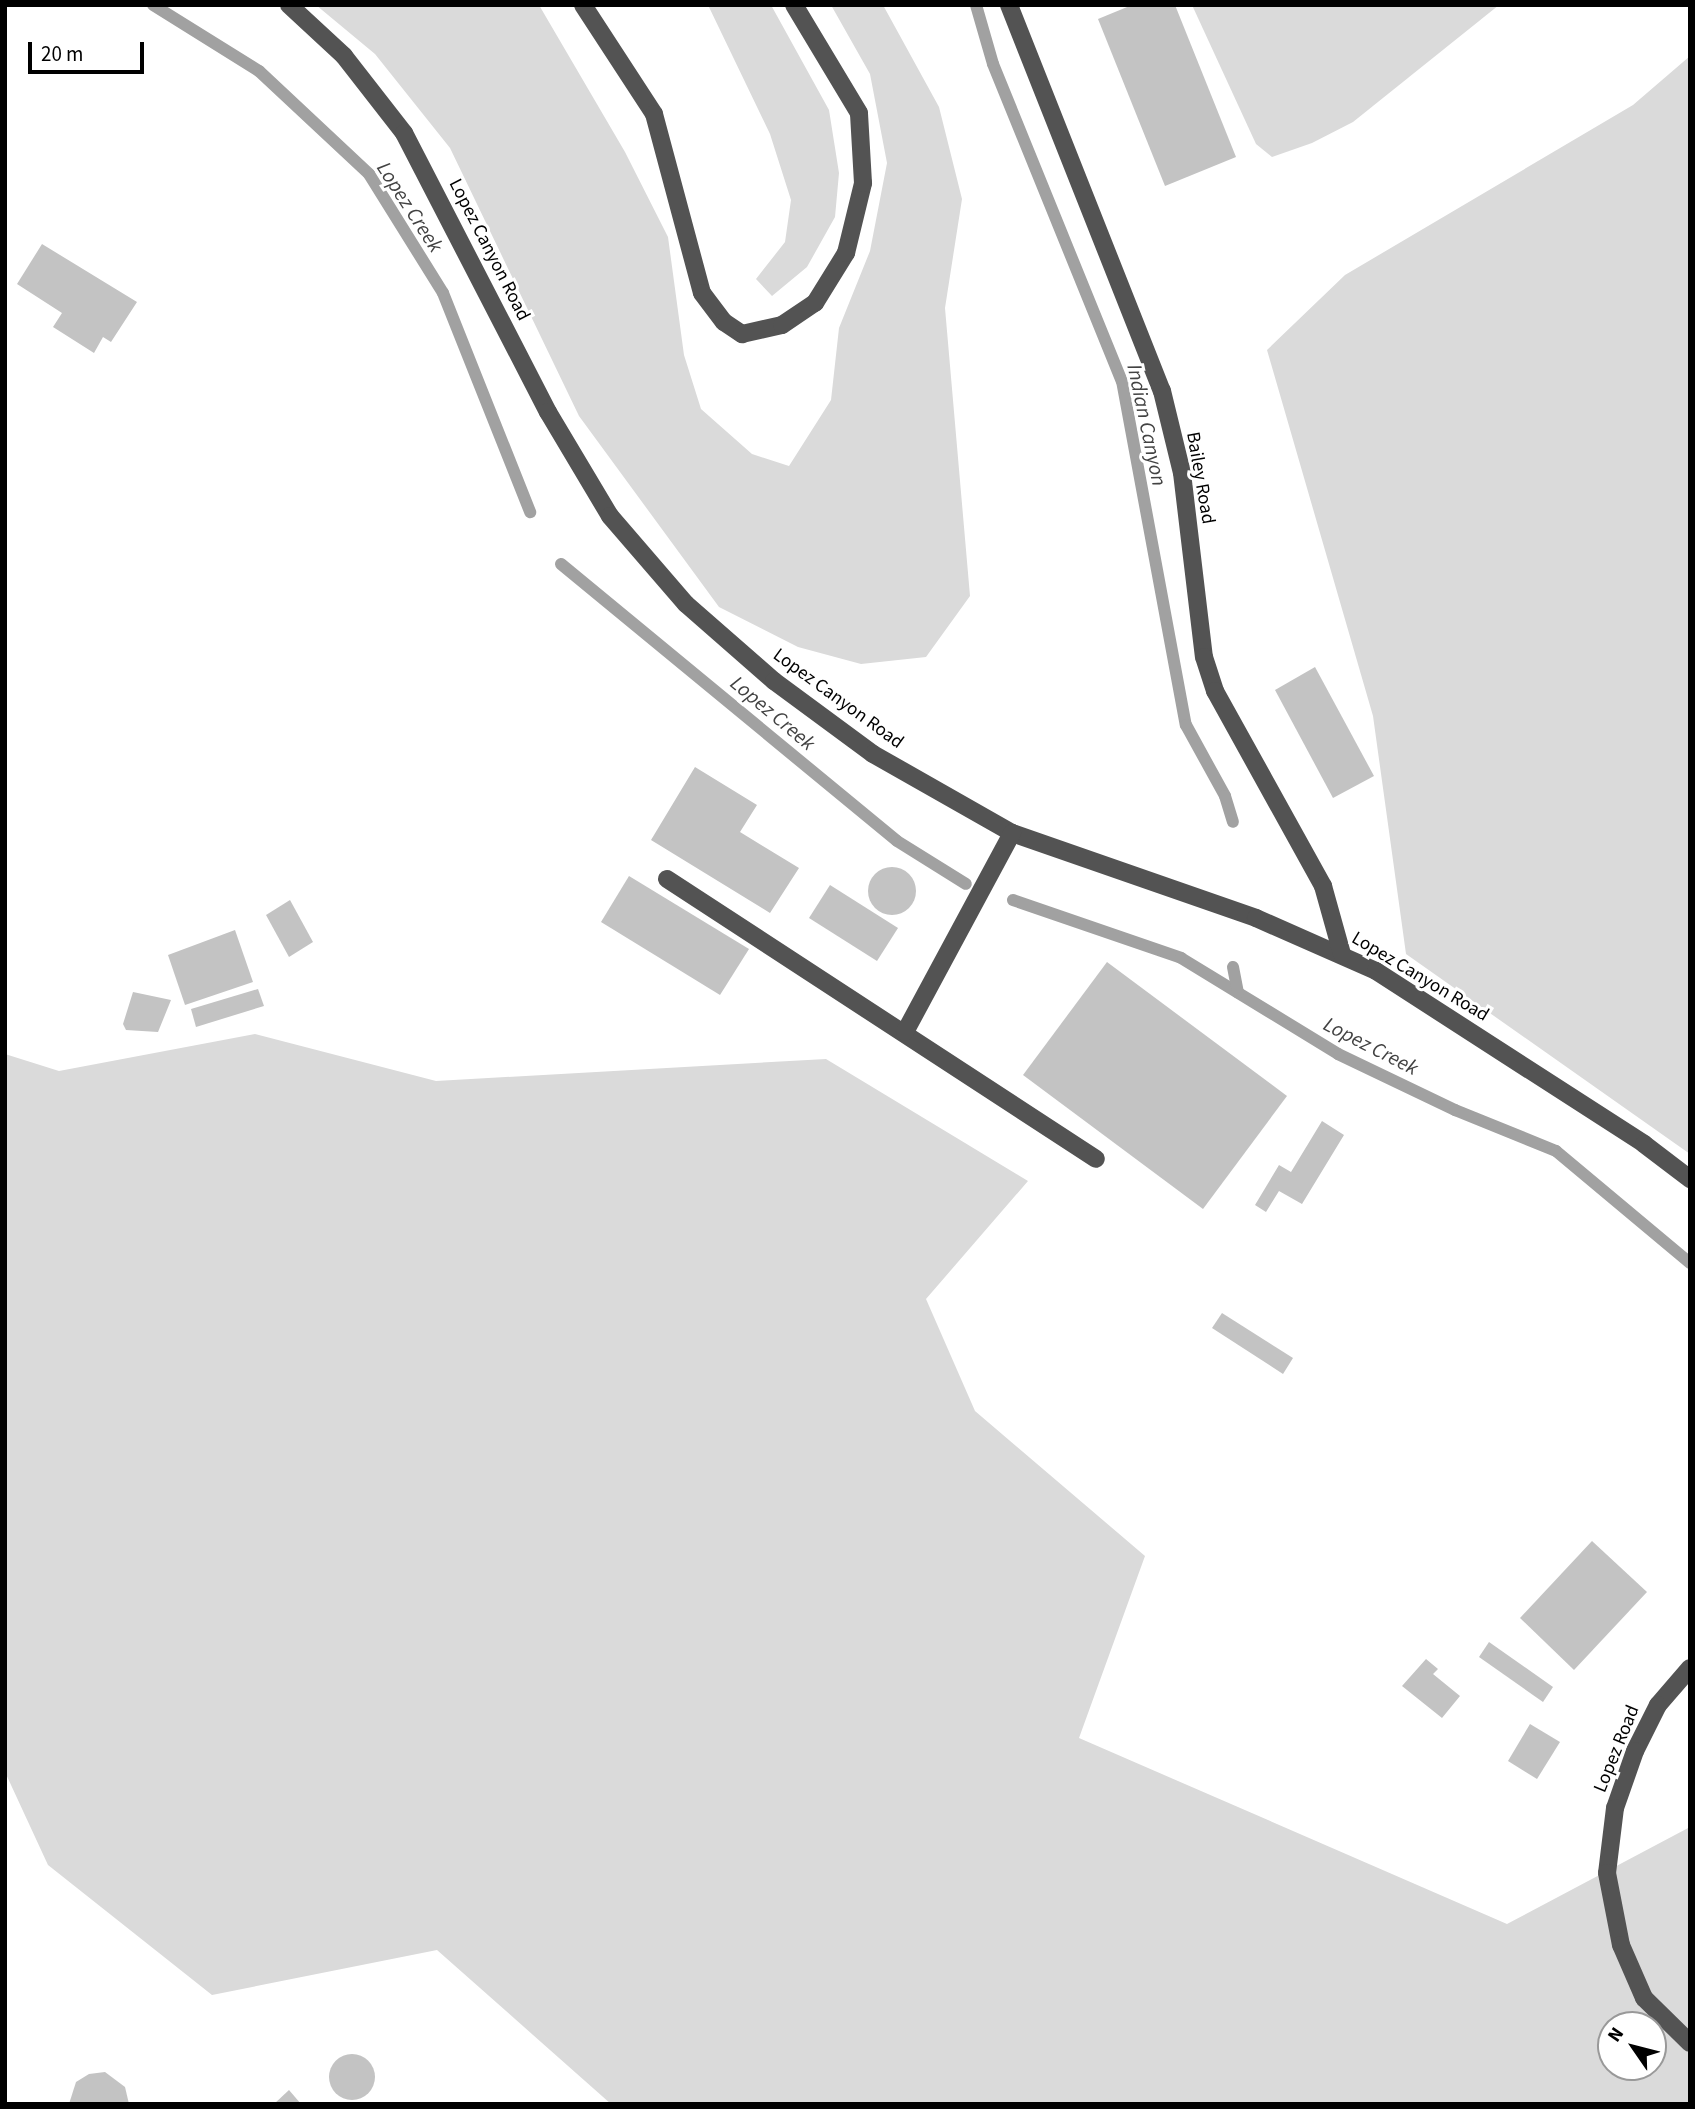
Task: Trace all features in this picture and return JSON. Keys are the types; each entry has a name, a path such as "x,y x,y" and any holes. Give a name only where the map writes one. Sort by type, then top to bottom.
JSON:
{"street":[{"name":"Lopez Canyon Road","path":"289,5 344,56 404,134 554,423 610,516 686,604 774,681 862,746 1012,833 1256,918 1342,954 1441,1012 1644,1144 1690,1179"},
{"path":"583,5 654,114 702,293 724,321 742,334 782,325 815,303 846,253 863,183 859,113 794,5"},
{"name":"Bailey Road","path":"1009,5 1162,391 1182,473 1204,657 1215,691 1323,886 1342,954"},
{"path":"905,1032 1012,833"},
{"path":"667,879 1096,1159"},
{"name":"Lopez Road","path":"1690,1668 1658,1705 1635,1751 1615,1808 1607,1873 1621,1945 1644,1998 1690,2043"}],"shaded area":[{"path":"316,5 539,5 625,152 668,237 684,355 701,409 752,454 789,466 831,400 839,328 870,251 887,163 870,74 831,5 883,5 939,107 962,199 945,308 970,596 926,657 861,664 798,647 719,607 579,416 450,148 375,54"},
{"path":"708,5 771,5 829,110 839,173 835,217 807,267 772,296 756,279 785,242 791,200 770,134"},
{"path":"1192,5 1499,5 1353,122 1312,143 1272,157 1256,144"},
{"path":"1690,56 1690,1154 1406,954 1373,716 1267,350 1345,275 1633,105"},
{"path":"255,1034 436,1081 826,1059 1028,1181 926,1299 975,1411 1145,1556 1079,1738 1507,1924 1690,1827 1690,2104 611,2104 437,1950 212,1995 48,1865 5,1772 5,1054 59,1071"}],"building":[{"path":"1132,5 1175,5 1236,157 1165,186 1098,19"},
{"path":"42,244 137,302 111,342 103,337 94,353 53,327 62,313 17,284"},
{"path":"1315,667 1374,776 1333,798 1275,690"},
{"path":"695,767 757,805 740,832 799,868 770,913 651,840"},
{"path":"892,867 909,874 916,891 909,908 892,915 875,908 868,891 875,874"},
{"path":"629,876 749,949 720,995 601,922"},
{"path":"830,885 898,928 877,961 809,918"},
{"path":"290,900 313,942 289,957 266,915"},
{"path":"235,930 253,982 185,1005 168,955"},
{"path":"1107,962 1287,1096 1203,1209 1023,1075"},
{"path":"258,989 264,1006 196,1027 191,1009"},
{"path":"133,992 171,1000 158,1032 126,1030 123,1024"},
{"path":"1322,1121 1344,1135 1302,1204 1279,1191 1266,1212 1255,1205 1279,1165 1291,1172"},
{"path":"1222,1313 1293,1358 1283,1374 1212,1328"},
{"path":"1592,1541 1647,1592 1574,1670 1520,1618"},
{"path":"1489,1642 1553,1687 1543,1702 1479,1657"},
{"path":"1426,1659 1438,1669 1433,1674 1460,1696 1442,1718 1402,1686"},
{"path":"1530,1724 1560,1742 1537,1779 1508,1761"},
{"path":"352,2054 369,2060 375,2077 369,2094 352,2100 335,2094 329,2077 335,2060"},
{"path":"105,2072 125,2087 129,2104 69,2104 76,2082 89,2074"},
{"path":"289,2090 301,2104 274,2104"}],"waterway":[{"name":"Lopez Creek","path":"153,5 259,71 369,174 443,293 530,512"},
{"name":"Indian Canyon","path":"976,5 993,64 1122,381 1186,725 1225,796 1233,822"},
{"name":"Lopez Creek","path":"561,564 897,841 966,884"},
{"name":"Lopez Creek","path":"1013,900 1181,958 1338,1054 1455,1110 1556,1151 1690,1263"},
{"name":"Indian Canyon","path":"1233,967 1238,993"}]}
